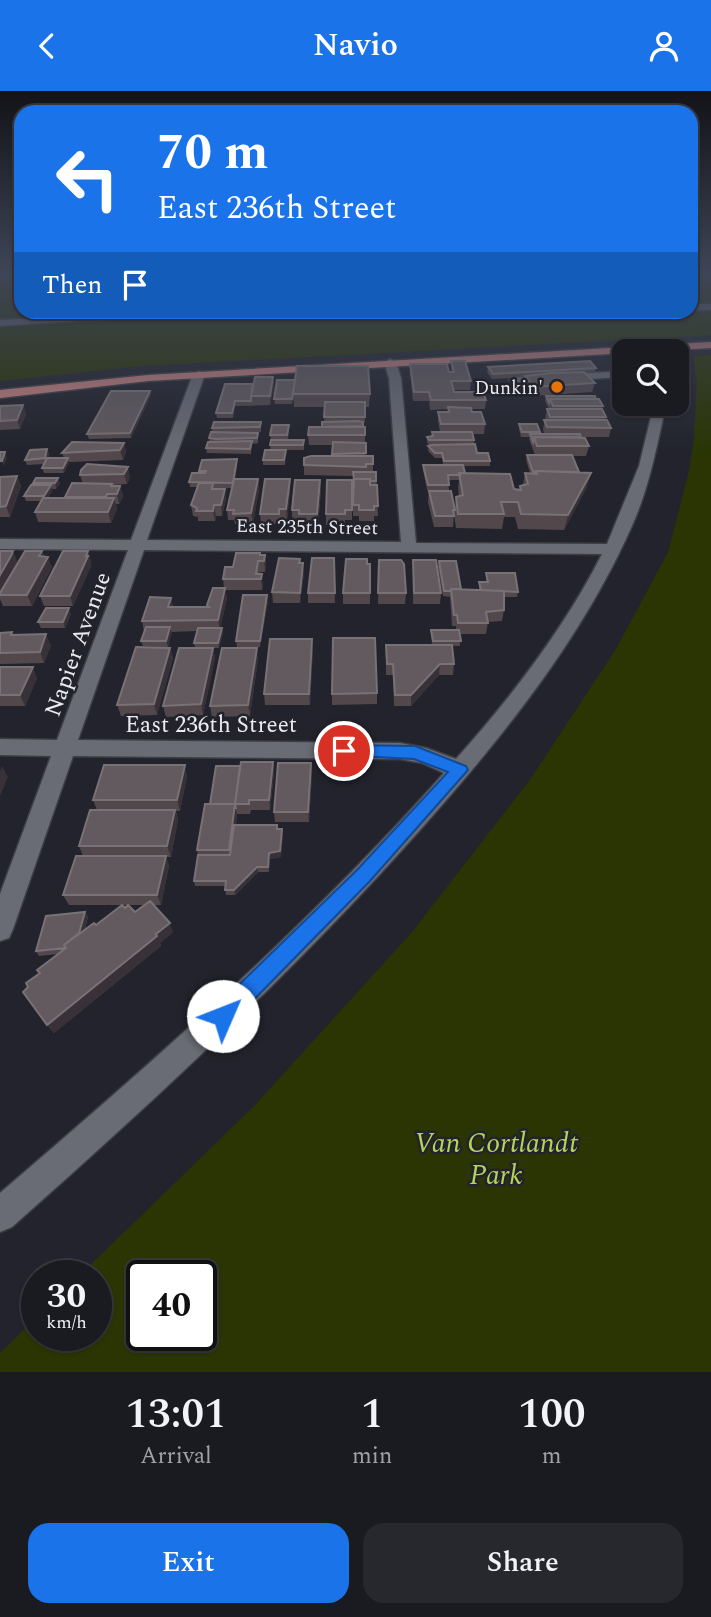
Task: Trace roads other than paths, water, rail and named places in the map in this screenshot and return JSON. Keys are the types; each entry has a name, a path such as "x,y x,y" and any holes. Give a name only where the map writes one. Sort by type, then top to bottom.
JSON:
{"main road":[{"path":"689,347 711,345"},
{"path":"0,394 199,374 612,352"}],"street":[{"path":"390,362 394,378 409,549"},
{"name":"Napier Avenue","path":"0,929 199,374"},
{"path":"515,380 612,377"},
{"path":"0,1215 144,1089 250,990 364,876 460,770 537,671 586,599 614,549 646,472 658,416"},
{"name":"East 235th Street","path":"0,544 614,549"},
{"name":"East 236th Street","path":"0,747 400,751 426,756 460,770"}],"place":[{"name":"Dunkin'","path":"557,387"}],"park label":[{"name":"Van Cortlandt Park","path":"496,1158"}]}
